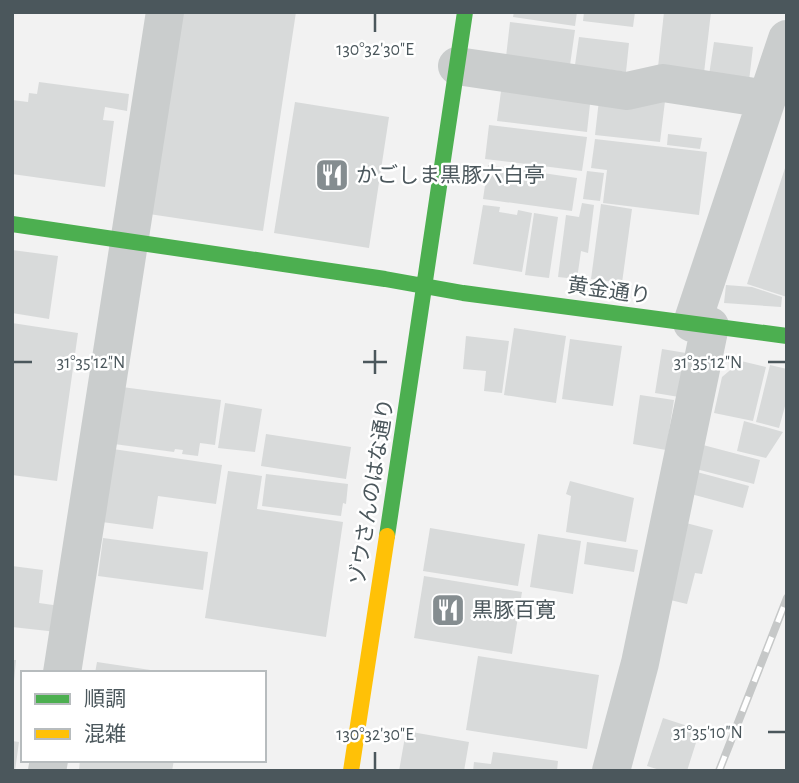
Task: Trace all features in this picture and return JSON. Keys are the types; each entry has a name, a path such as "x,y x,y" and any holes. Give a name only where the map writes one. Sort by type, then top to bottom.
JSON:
{"street":[{"path":"62,671 166,12"},
{"name":"ゾウさんのはな通り","path":"351,771 465,12"},
{"path":"611,771 640,663 701,325 766,99 787,39"},
{"path":"457,66 627,91 663,83 766,99"},
{"name":"黄金通り","path":"12,224 463,293 787,336"}],"building":[{"path":"179,12 296,12 263,231 149,214"},
{"path":"514,12 577,12 575,26 513,17"},
{"path":"584,12 635,12 633,27 583,21"},
{"path":"664,12 711,12 704,73 658,67"},
{"path":"510,22 575,30 570,65 506,57"},
{"path":"579,37 629,43 626,72 575,65"},
{"path":"714,42 753,47 749,81 709,75"},
{"path":"39,82 129,94 127,111 105,107 103,120 114,121 105,187 12,174 12,100 28,102 29,93 37,94"},
{"path":"502,84 591,95 587,132 497,121"},
{"path":"599,100 665,101 660,142 595,135"},
{"name":"かごしま黒豚六白亭","path":"295,102 389,117 369,248 274,233"},
{"path":"489,125 587,137 582,171 485,159"},
{"path":"668,134 702,138 700,149 667,145"},
{"path":"595,139 707,152 699,215 603,203 607,170 591,168"},
{"path":"488,165 577,178 572,211 483,199"},
{"path":"787,165 787,297 747,284"},
{"path":"587,171 604,173 600,201 583,199"},
{"path":"582,203 594,205 588,253 581,251 577,279 558,277 566,215 579,217"},
{"path":"601,204 632,209 622,283 591,279"},
{"path":"483,205 500,207 499,212 517,215 518,210 532,213 522,272 473,264"},
{"path":"534,213 558,217 549,278 525,275"},
{"path":"12,250 58,256 49,319 12,313"},
{"path":"726,285 752,287 782,297 781,307 724,303"},
{"path":"12,323 78,333 57,481 12,475"},
{"path":"514,328 566,336 556,403 504,395"},
{"path":"466,336 509,341 502,393 484,391 486,371 463,369"},
{"path":"570,339 622,346 613,406 562,399"},
{"path":"662,349 686,353 679,397 655,393"},
{"path":"741,361 766,367 753,421 714,413 722,377"},
{"path":"770,365 787,369 787,399 779,428 756,422"},
{"path":"122,387 221,400 215,445 200,443 198,456 182,454 183,450 175,449 174,452 114,444"},
{"path":"640,395 674,400 666,450 633,444"},
{"path":"225,403 262,409 255,452 218,448"},
{"path":"744,421 783,432 766,458 737,451"},
{"path":"266,434 351,447 346,479 261,466"},
{"path":"703,445 760,460 754,484 696,469"},
{"path":"113,449 222,465 216,504 158,496 153,529 102,522"},
{"path":"228,471 262,476 257,509 343,522 326,637 205,618"},
{"path":"697,472 749,486 743,508 691,494"},
{"path":"266,474 348,484 346,504 343,503 341,516 262,506"},
{"path":"570,481 634,498 626,542 566,532 571,496 566,494"},
{"path":"686,523 713,530 702,574 695,573 687,604 666,599"},
{"path":"430,528 525,544 518,586 423,571"},
{"path":"538,534 581,541 573,594 530,587"},
{"path":"103,538 208,552 203,590 98,576"},
{"path":"587,542 638,550 634,572 584,564"},
{"path":"12,566 43,570 39,603 60,606 57,632 12,627"},
{"path":"424,576 522,592 512,654 414,638"},
{"path":"478,656 599,675 587,749 466,730"},
{"path":"12,660 16,660 14,681 12,681"},
{"path":"97,662 157,671 95,671"},
{"path":"663,718 700,730 687,771 663,771 647,766"},
{"path":"406,731 469,742 464,771 399,771"},
{"path":"12,741 19,742 15,771 12,771"},
{"path":"493,752 558,761 557,771 473,771 474,762 491,764"},
{"path":"80,762 174,762 172,771 79,770"}],"railway":[{"path":"719,771 787,598"}],"traffic: fast":[{"path":"387,536 465,12"},
{"path":"12,224 463,293 787,336"}],"traffic: slow":[{"path":"351,771 387,536"}],"place":[{"name":"かごしま黒豚六白亭","path":"332,175"},
{"name":"黒豚百寛","path":"448,610"}]}
